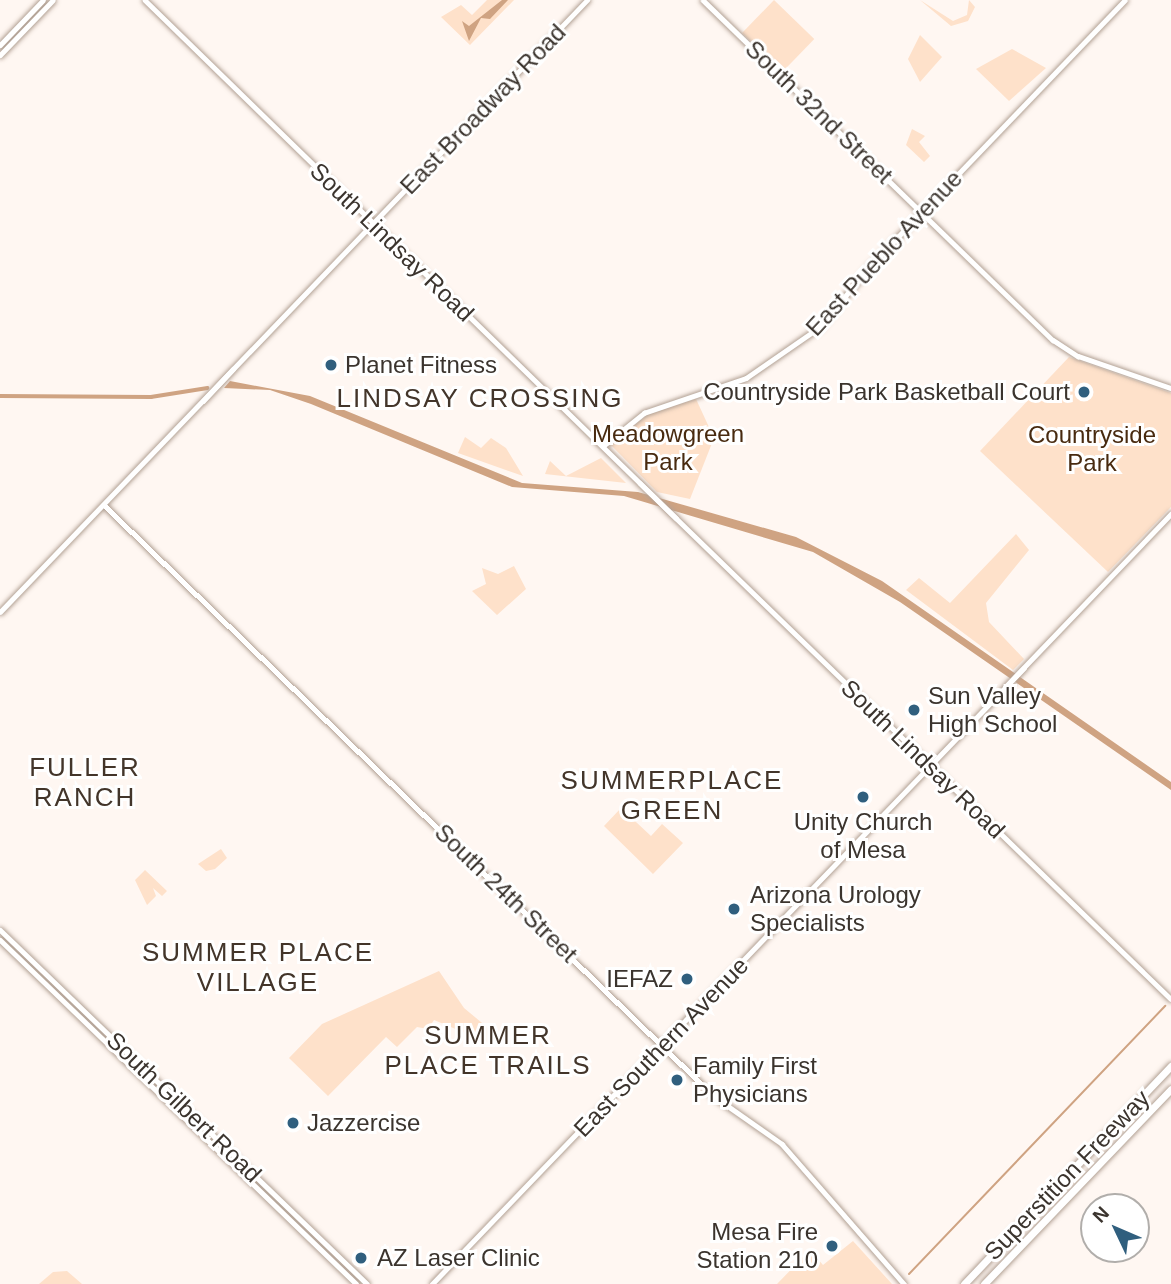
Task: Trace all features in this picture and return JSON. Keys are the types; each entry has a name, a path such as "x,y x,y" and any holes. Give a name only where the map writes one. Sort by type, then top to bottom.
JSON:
{"highway":[{"name":"Superstition Freeway","path":"964,1284 1171,1066"},
{"name":"Superstition Freeway","path":"984,1284 1171,1089"}],"main road":[{"path":"0,45 43,0"},
{"path":"0,55 53,0"},
{"name":"South Lindsay Road","path":"145,0 640,483 672,510 676,518"},
{"name":"East Broadway Road","path":"203,401 207,393 374,224 587,0"},
{"name":"South 32nd Street","path":"703,0 1053,340 1078,356 1171,388"},
{"name":"East Pueblo Avenue","path":"603,446 644,413 741,381 785,354 830,319 922,212 1125,0"},
{"name":"East Broadway Road","path":"0,612 203,401 215,392 233,369"},
{"name":"South Lindsay Road","path":"640,483 662,508 676,518 1171,999"},
{"name":"South 24th Street","path":"104,505 715,1097 782,1144 904,1284"},
{"name":"East Southern Avenue","path":"432,1284 1171,514"},
{"name":"South Gilbert Road","path":"0,930 368,1284"},
{"name":"South Gilbert Road","path":"0,940 356,1284"},
{"path":"179,1112 210,1132"},
{"path":"330,1258 334,1252"}],"green space":[{"path":"487,0 514,0 470,45 441,17 461,5 472,15"},
{"path":"774,0 814,39 782,72 742,33"},
{"path":"920,0 953,21 967,15 969,0 975,7 968,21 951,26"},
{"path":"920,35 942,57 920,82 908,59"},
{"path":"1012,49 1046,68 1009,101 976,69"},
{"path":"912,129 925,136 919,142 930,156 924,162 906,145"},
{"name":"Countryside Park","path":"1069,357 1171,393 1171,507 1108,572 980,451"},
{"name":"Meadowgreen Park","path":"696,399 714,438 690,499 657,492 610,444 649,414"},
{"path":"465,437 481,448 491,438 506,448 523,476 458,453"},
{"path":"601,458 626,483 545,474 550,461 566,476"},
{"path":"1016,534 1029,550 986,603 989,622 1024,659 1013,670 906,590 919,578 950,603"},
{"path":"514,566 526,589 497,615 472,591 486,584 482,568 498,574"},
{"path":"621,808 651,836 662,824 683,843 653,874 604,826"},
{"path":"221,849 227,858 215,869 206,871 198,864"},
{"path":"145,870 167,891 162,896 153,888 156,896 147,905 135,880"},
{"path":"439,971 464,1008 499,1037 494,1045 434,1020 428,1029 417,1027 397,1047 386,1037 328,1096 289,1058 322,1024"},
{"path":"853,1241 892,1284 777,1284 810,1250 823,1265"},
{"path":"67,1271 82,1284 39,1284 53,1272"}],"shaded area":[{"path":"502,0 508,0 490,19 481,18 469,41 462,21 469,26"},
{"path":"230,381 310,396 522,483 638,492 796,537 882,581 1171,782 1171,790 900,602 813,552 624,496 512,487 311,404 270,390 224,388"}],"waterway":[{"path":"0,396 151,397 207,388"},
{"path":"909,1274 1165,1006"}],"place":[{"name":"Planet Fitness","path":"331,365"},
{"name":"Countryside Park Basketball Court","path":"1084,392"},
{"name":"Sun Valley High School","path":"914,710"},
{"name":"Unity Church of Mesa","path":"863,797"},
{"name":"Arizona Urology Specialists","path":"734,909"},
{"name":"IEFAZ","path":"687,979"},
{"name":"Family First Physicians","path":"677,1080"},
{"name":"Jazzercise","path":"293,1123"},
{"name":"Mesa Fire Station 210","path":"832,1246"},
{"name":"AZ Laser Clinic","path":"361,1258"}],"district":[{"name":"LINDSAY CROSSING","path":"480,399"},
{"name":"FULLER RANCH","path":"85,783"},
{"name":"SUMMERPLACE GREEN","path":"672,796"},
{"name":"SUMMER PLACE VILLAGE","path":"258,968"},
{"name":"SUMMER PLACE TRAILS","path":"488,1051"}]}
